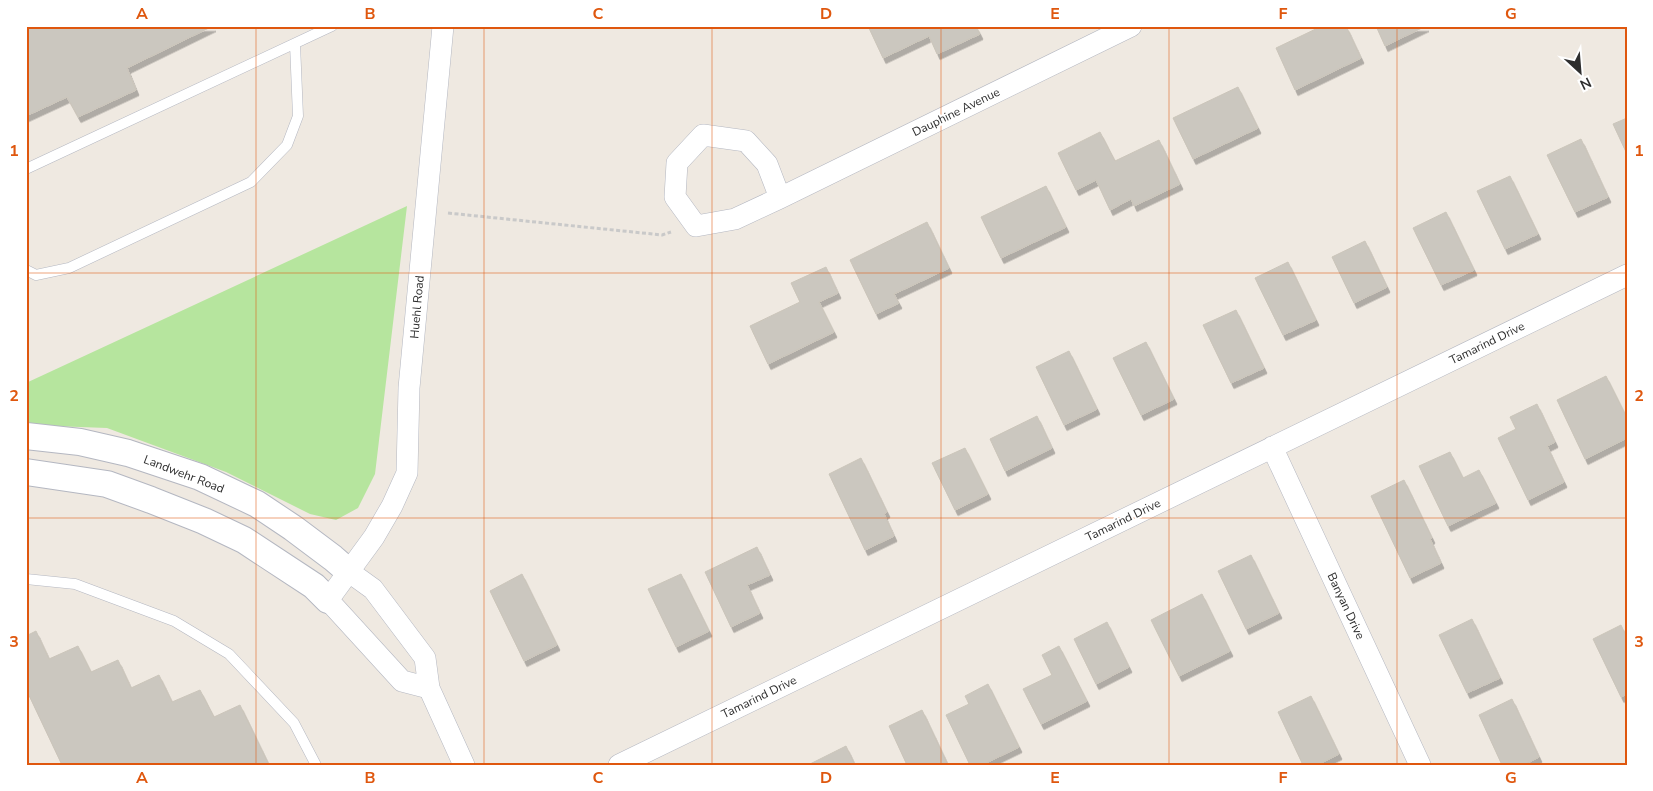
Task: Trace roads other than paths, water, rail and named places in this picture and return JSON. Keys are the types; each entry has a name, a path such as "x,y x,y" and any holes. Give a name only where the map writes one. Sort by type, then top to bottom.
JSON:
{"street":[{"name":"Huehl Road","path":"328,600 374,537 392,506 407,473 409,388 443,26"},
{"name":"Dauphine Avenue","path":"780,198 767,164 746,141 703,134 677,162 675,197 696,226 735,220 780,198 1131,26"},
{"name":"Tamarind Drive","path":"619,765 1627,275"},
{"name":"Landwehr Road","path":"26,436 80,442 128,453 200,477 257,504 300,533 348,571"},
{"name":"Banyan Drive","path":"1272,447 1420,765"},
{"path":"26,472 107,484 204,521 244,540 314,586 402,681 429,688"},
{"path":"348,571 372,589 425,658 429,688 464,765"}],"lane":[{"path":"26,169 332,26"},
{"path":"26,270 36,275 69,268 251,182 287,145 298,116 295,44"},
{"path":"26,579 75,584 174,621 229,654 294,723 316,765"}]}
